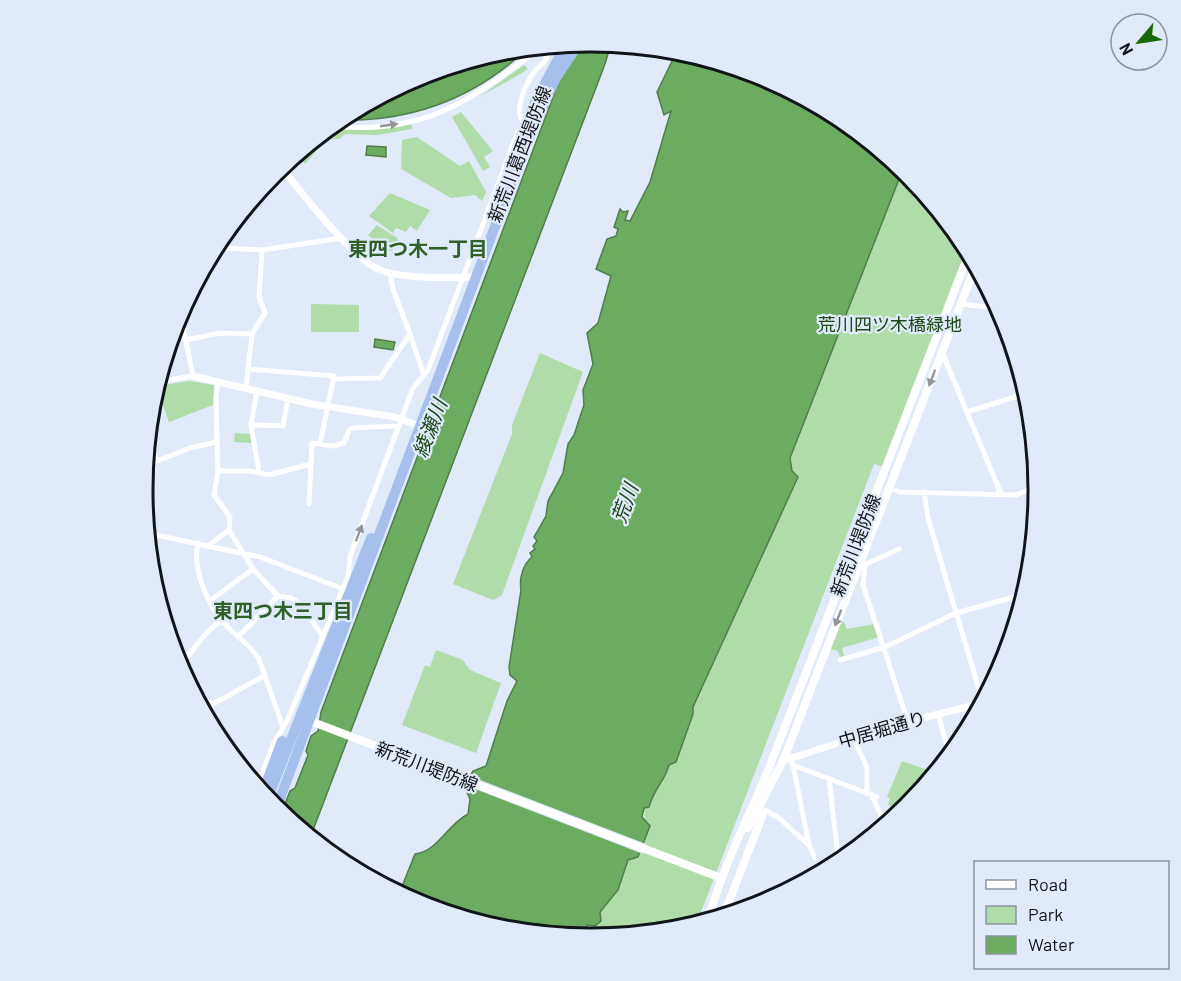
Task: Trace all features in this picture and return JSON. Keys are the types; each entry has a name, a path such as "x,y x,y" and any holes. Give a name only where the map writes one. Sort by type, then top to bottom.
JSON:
{"highway":[{"path":"273,791 519,141 536,100 560,53"},
{"path":"273,792 327,672 526,144 556,78 573,53"}],"main road":[{"name":"新荒川葛西堤防線","path":"273,791 332,644 348,592 417,424 468,277 536,107 560,53"},
{"name":"新荒川堤防線","path":"741,837 965,264"},
{"name":"新荒川堤防線","path":"710,912 717,876 755,819 786,759 972,275"},
{"name":"新荒川堤防線","path":"302,717 717,876"},
{"name":"新荒川堤防線","path":"727,906 778,771"}],"street":[{"path":"522,120 519,106 530,78 548,54"},
{"path":"347,126 387,126 447,110 488,89 531,56"},
{"path":"261,778 274,742 283,727 322,636 348,592 350,556 413,388 422,377 468,277 522,120 536,107"},
{"path":"288,175 342,238 373,267 390,273 468,277"},
{"path":"225,248 262,250 342,238"},
{"path":"246,388 252,334 265,313 259,297 262,250"},
{"path":"390,273 393,289 410,334 422,377"},
{"path":"960,304 988,307"},
{"path":"184,332 193,376"},
{"path":"186,340 220,333 252,334"},
{"path":"248,369 334,376 334,379 380,378 410,334"},
{"path":"942,352 1001,494"},
{"path":"166,380 193,376 417,424"},
{"path":"422,377 433,381"},
{"path":"320,444 334,379"},
{"path":"218,381 216,442 218,471 214,495 230,517 229,530 253,569 278,596 292,598 298,603 322,636"},
{"path":"257,390 251,425 259,472"},
{"path":"967,412 1018,396"},
{"path":"251,425 283,426 288,398"},
{"path":"309,504 312,443 333,446 344,443 352,428 400,422"},
{"path":"153,463 216,442"},
{"path":"154,453 157,461"},
{"path":"218,471 259,472 269,475 310,464"},
{"path":"889,488 924,492 1001,494 1022,494 1028,489"},
{"path":"924,492 928,518 978,695"},
{"path":"209,545 229,530"},
{"path":"155,534 243,553 348,592"},
{"path":"198,543 196,557 201,582 222,621 254,651 283,727"},
{"path":"899,549 862,564 863,585 908,722"},
{"path":"211,600 253,569"},
{"path":"238,636 278,596"},
{"path":"840,660 885,647 956,613 1016,597"},
{"path":"186,658 214,625 222,621"},
{"path":"210,709 213,704 264,676"},
{"path":"207,702 213,704"},
{"name":"中居堀通り","path":"786,759 853,737 972,706"},
{"path":"938,714 947,745"},
{"path":"853,737 867,768 869,794 882,818"},
{"path":"786,759 793,765 878,797"},
{"path":"793,765 809,845 815,858"},
{"path":"830,779 838,852"},
{"path":"765,810 779,818 809,845"}],"green space":[{"path":"524,65 528,69 479,97"},
{"path":"461,112 493,151 484,157 490,167 483,171 452,117"},
{"path":"412,123 412,129 377,135 345,134 339,139 330,139 342,129 370,130"},
{"path":"417,137 460,166 469,161 486,192 482,201 475,195 451,198 401,169 402,140"},
{"path":"322,145 305,164 303,161"},
{"name":"荒川四ツ木橋緑地","path":"899,180 938,224 963,260 883,467 874,464 700,915 648,925 586,928 601,916 600,912 618,890 626,863 635,856 645,821 644,808 658,788 669,765 676,762 693,714 693,707 798,477 792,471 790,458"},
{"path":"390,193 430,210 417,231 410,226 406,232 396,228 393,233 369,216"},
{"path":"377,225 397,238 399,242 392,251 386,251 368,235"},
{"path":"311,304 359,305 359,332 311,332"},
{"path":"540,353 583,372 502,595 493,600 453,584 512,434 512,425"},
{"path":"189,381 214,385 213,405 169,422 162,402 165,385"},
{"path":"235,433 251,434 252,443 234,442"},
{"path":"841,621 847,629 874,624 879,637 842,648 844,656 840,657 838,651 830,649"},
{"path":"436,650 463,660 470,670 501,683 476,753 402,725 425,665 430,667"},
{"path":"902,761 927,770 893,807 888,805 890,799 887,797"}],"water":[{"name":"綾瀬川","path":"570,53 608,53 313,829 285,804 290,791 295,788 308,755 306,751 311,736 318,731 321,712"},
{"path":"516,59 486,81 441,104 391,117 357,120 423,86 477,67"},
{"name":"荒川","path":"672,60 731,76 810,111 857,143 899,180 790,458 792,471 798,477 693,707 693,714 676,762 669,765 649,807 644,808 642,817 650,826 638,857 628,860 618,890 600,912 601,921 595,926 562,928 533,925 477,914 402,885 415,854 430,848 468,814 470,799 464,786 473,771 486,766 507,701 517,681 510,675 509,667 521,590 521,576 526,563 532,557 530,553 535,549 533,546 537,541 534,537 546,516 548,501 563,473 568,444 574,435 584,405 583,390 593,364 587,333 598,323 611,276 596,269 607,239 616,236 618,229 614,227 620,209 623,212 628,211 625,220 630,221 650,182 671,111 664,115 657,92"},
{"path":"367,146 386,147 386,157 366,155"},
{"path":"375,339 395,342 393,350 374,347"}],"pier":[{"path":"467,775 646,844 643,854 462,784"}],"district":[{"name":"東四つ木一丁目","path":"418,248"},
{"name":"東四つ木三丁目","path":"283,610"}]}
